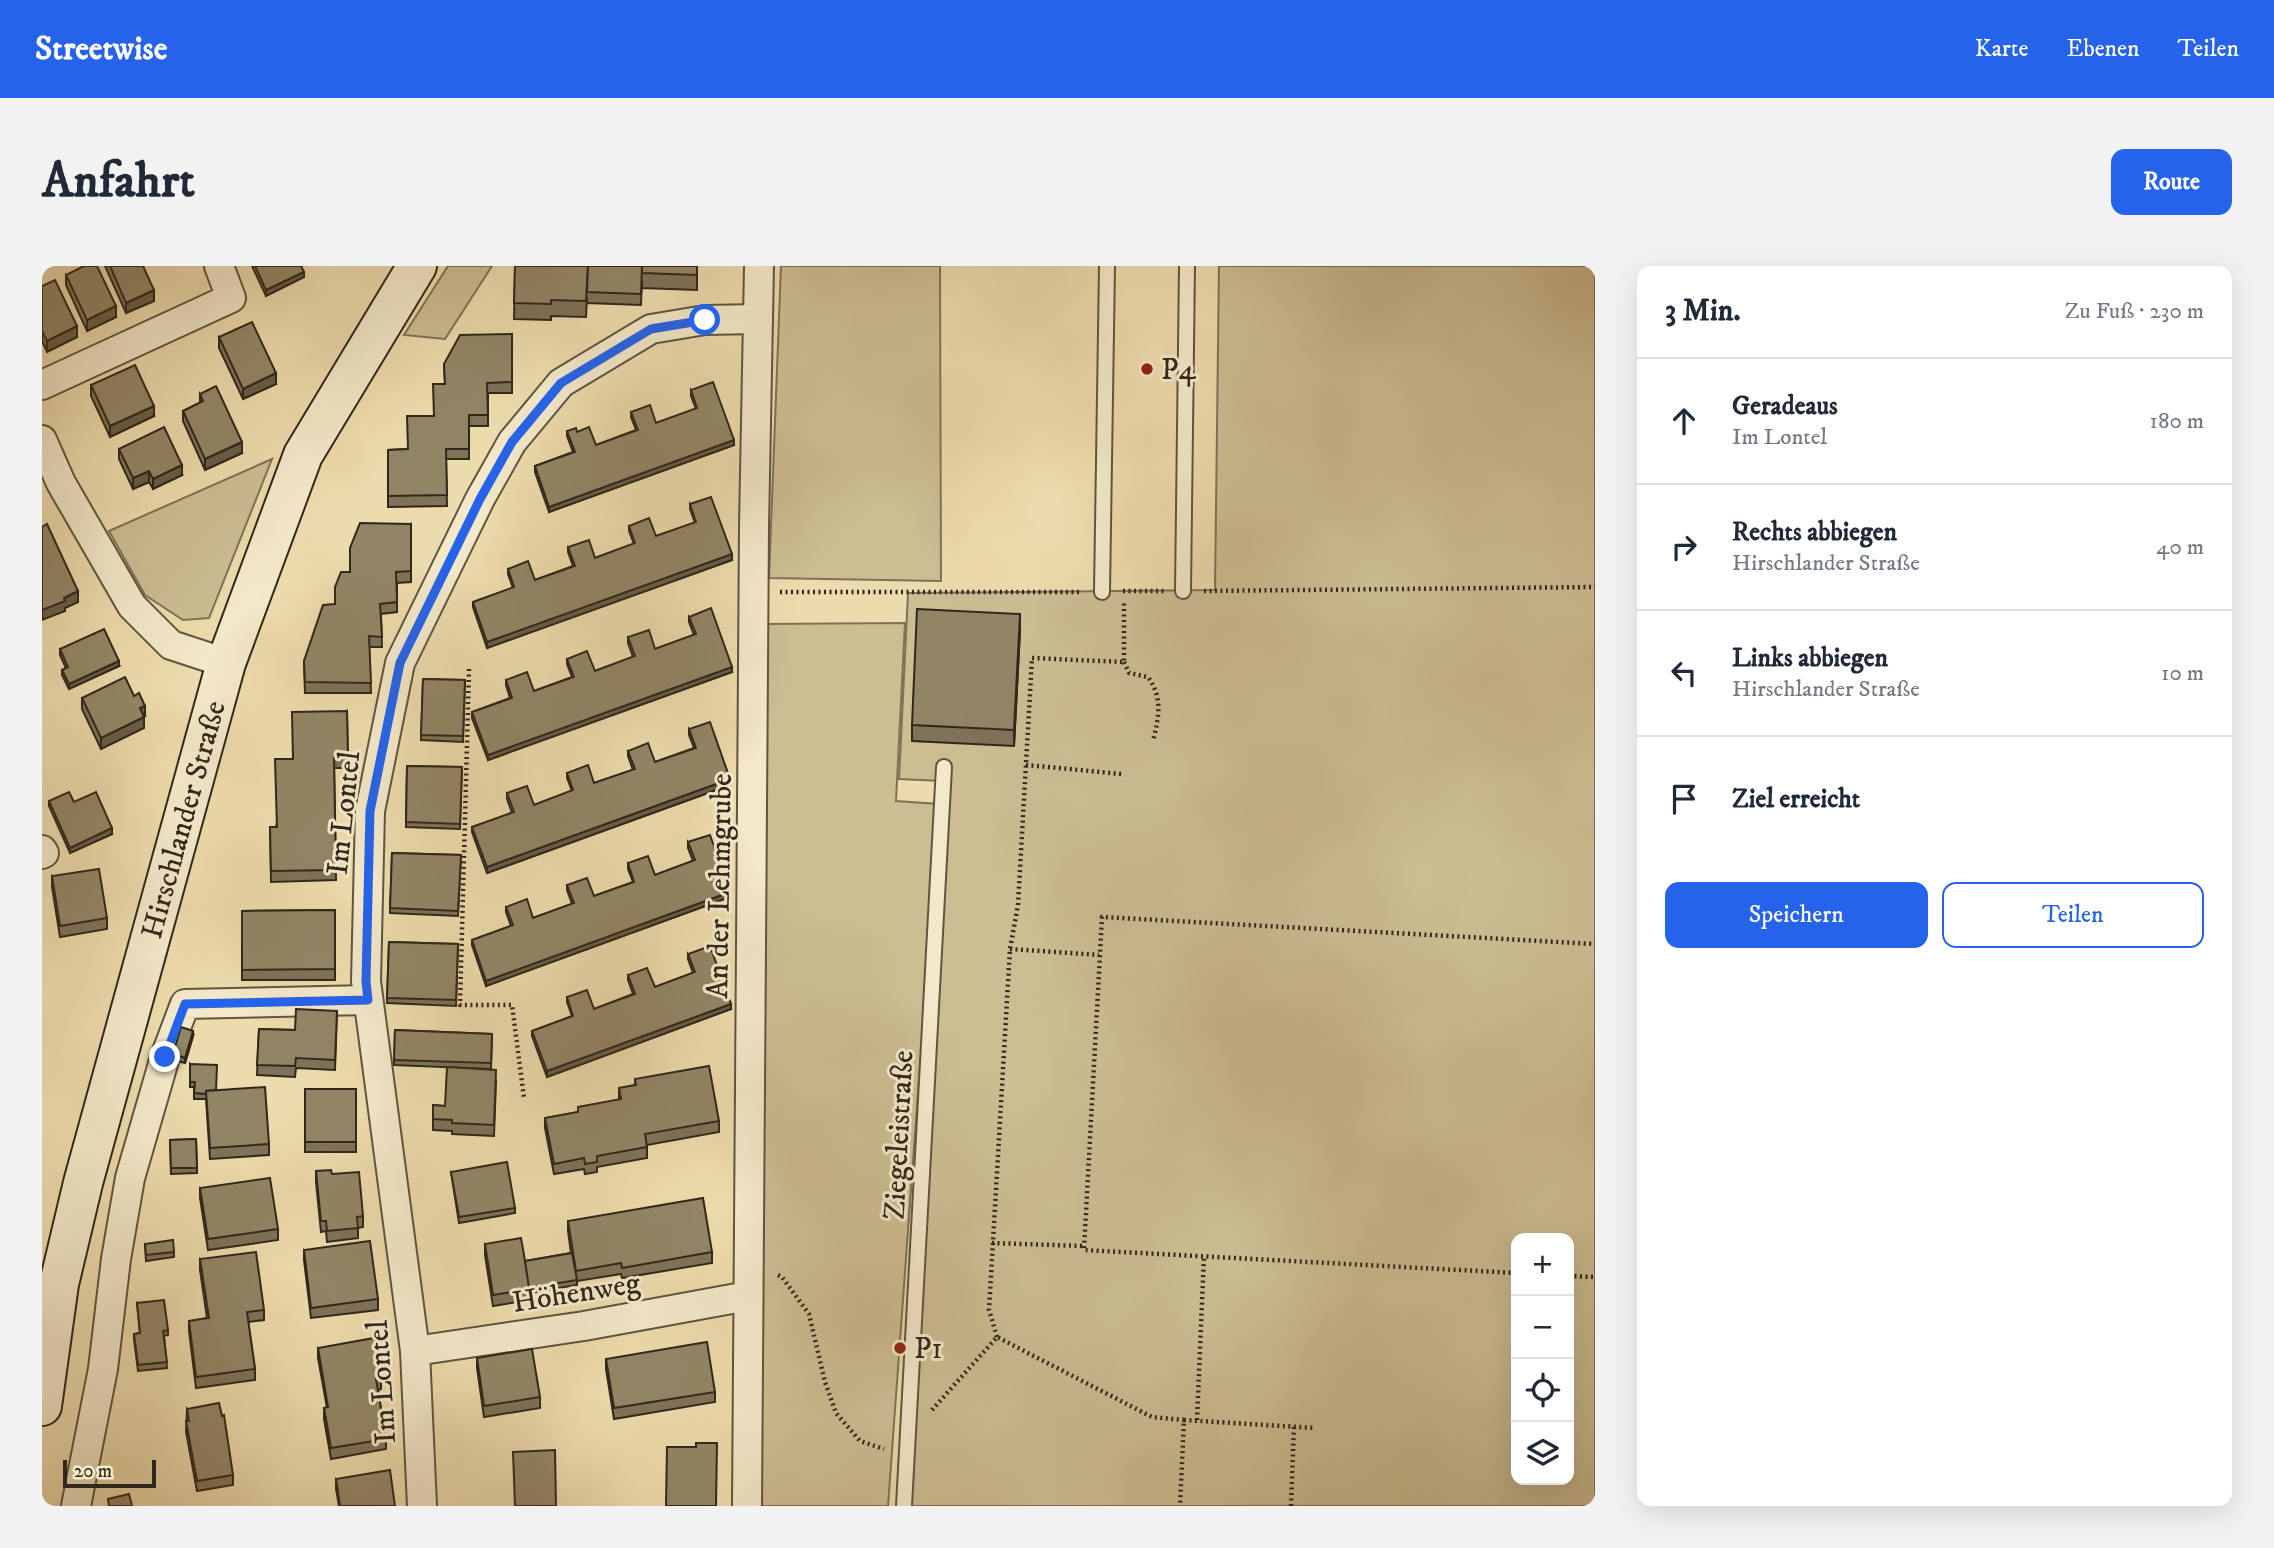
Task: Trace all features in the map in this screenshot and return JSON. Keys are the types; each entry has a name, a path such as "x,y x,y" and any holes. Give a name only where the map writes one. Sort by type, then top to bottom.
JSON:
{"street":[{"path":"42,386 231,298 219,266"},
{"name":"Hirschlander Straße","path":"42,1406 59,1284 83,1183 226,663 303,455 417,266"},
{"name":"An der Lehmgrube","path":"747,1506 754,526 759,266"},
{"name":"Im Lontel","path":"422,1506 415,1351 366,981 370,811 400,663 486,488 512,442 561,383 651,329 705,320 758,319"},
{"path":"42,440 52,488 131,606 171,645 226,663"},
{"path":"76,1506 103,1369 116,1259 130,1178 165,1057 185,1004 368,1000"},
{"name":"Höhenweg","path":"415,1351 584,1326 748,1296"}],"lane":[{"path":"1102,592 1108,266"},
{"path":"1183,591 1187,266"},
{"name":"Ziegeleistraße","path":"904,1506 944,767"}],"path":[{"path":"1124,592 1124,662 1129,673 1148,677 1157,690 1160,713 1153,741"},
{"path":"1124,662 1032,659 1018,905 1010,949 989,1310 996,1337 1152,1418 1315,1428"},
{"path":"469,669 460,1005 512,1005 524,1098"},
{"path":"1026,765 1122,774"},
{"path":"1511,1273 1084,1250 1102,917 1595,944"},
{"path":"1010,949 1099,955"},
{"path":"992,1242 1084,1246"},
{"path":"1196,1420 1204,1256"},
{"path":"748,1264 782,1277 799,1298 809,1314 821,1368 836,1413 860,1441 885,1449 908,1448 938,1401 996,1337"},
{"path":"1574,1276 1595,1277"},
{"path":"1180,1506 1184,1420"},
{"path":"1291,1506 1294,1426"}],"shaded area":[{"path":"448,266 492,266 445,339 404,335"},
{"path":"781,266 940,266 941,581 769,578"},
{"path":"1219,266 1595,266 1595,1506 904,1506 943,781 899,779 908,593 1215,590"},
{"path":"272,459 209,618 183,620 145,595 109,531"},
{"path":"905,623 896,801 939,804 888,1506 734,1506 761,624"}],"building":[{"path":"84,266 97,266 116,306 87,320 66,275"},
{"path":"110,266 143,266 154,290 126,303"},
{"path":"255,266 301,266 304,272 266,290"},
{"path":"515,266 588,266 586,301 514,303"},
{"path":"588,266 642,266 641,294 587,292"},
{"path":"642,266 697,266 697,275 642,273"},
{"path":"55,280 77,326 47,341 42,331 42,286"},
{"path":"252,322 276,373 243,389 219,337"},
{"path":"512,334 512,382 487,383 488,415 469,415 469,449 446,449 447,495 388,496 388,450 408,449 407,416 434,416 433,384 445,384 444,364 460,335"},
{"path":"135,365 154,406 110,426 91,385"},
{"path":"713,382 734,440 549,507 535,466 575,452 567,431 576,428 577,432 589,427 596,445 638,430 631,412 650,405 656,423 697,408 691,390"},
{"path":"216,386 242,442 205,459 183,411 203,401 200,394"},
{"path":"164,427 182,465 153,479 149,471 133,478 119,449"},
{"path":"711,497 732,554 487,642 473,602 514,587 508,569 528,561 535,580 575,566 568,547 589,540 595,558 635,543 629,526 649,518 656,536 696,522 690,504"},
{"path":"360,523 411,524 411,571 396,572 397,602 380,604 382,637 369,636 371,683 305,682 304,661 323,605 335,604 335,587 341,572 350,572 350,548"},
{"path":"47,524 78,591 64,598 65,601 42,610 42,527"},
{"path":"711,608 732,667 488,755 472,712 512,698 506,680 527,672 534,691 574,677 567,659 587,651 595,671 635,656 628,637 649,630 655,649 696,634 689,617"},
{"path":"917,609 1020,614 1014,730 912,725"},
{"path":"104,629 119,661 69,684 62,670 68,667 60,649"},
{"path":"125,677 134,696 139,693 145,706 140,708 144,717 101,738 82,698"},
{"path":"423,679 465,680 463,736 421,735"},
{"path":"347,711 348,757 334,758 336,870 271,871 270,827 277,827 275,759 293,759 292,712"},
{"path":"710,722 730,779 487,867 472,827 514,812 507,793 527,786 534,805 573,790 567,773 588,765 594,783 635,769 628,751 648,743 655,762 696,748 689,729"},
{"path":"407,766 462,767 460,824 406,822"},
{"path":"69,792 74,802 96,792 112,828 70,848 49,801"},
{"path":"710,835 730,892 486,981 472,940 513,925 506,907 527,899 533,918 574,903 567,885 587,878 594,896 634,882 628,863 648,856 655,875 695,860 688,842"},
{"path":"392,853 461,855 458,911 390,908"},
{"path":"99,869 107,918 60,926 52,876"},
{"path":"335,910 335,969 242,970 242,911"},
{"path":"389,942 458,944 456,1000 387,998"},
{"path":"710,946 731,1004 547,1071 532,1031 573,1016 567,997 587,990 594,1009 635,994 628,975 647,968 655,987 695,972 688,954"},
{"path":"296,1009 337,1011 335,1060 296,1058 295,1066 257,1065 259,1029 295,1030"},
{"path":"181,1027 193,1031 185,1058 173,1054"},
{"path":"395,1030 492,1034 491,1063 394,1060"},
{"path":"190,1064 217,1065 216,1090 206,1091 206,1094 194,1093 195,1082 190,1082"},
{"path":"709,1066 719,1121 645,1134 647,1147 597,1156 597,1162 585,1164 584,1158 554,1164 545,1118 578,1112 578,1107 621,1099 619,1088 636,1085 635,1079"},
{"path":"447,1067 496,1070 494,1125 452,1123 452,1120 433,1119 433,1105 445,1106"},
{"path":"265,1087 269,1144 210,1148 206,1091"},
{"path":"305,1089 356,1089 356,1142 305,1142"},
{"path":"196,1139 197,1168 171,1168 170,1140"},
{"path":"507,1162 515,1208 459,1217 451,1172"},
{"path":"331,1170 332,1174 359,1172 363,1216 357,1217 358,1228 327,1231 326,1221 321,1221 316,1171"},
{"path":"270,1178 278,1229 208,1239 200,1188"},
{"path":"703,1198 712,1252 622,1268 621,1263 576,1271 568,1221"},
{"path":"521,1238 530,1289 493,1295 485,1244"},
{"path":"173,1240 174,1252 146,1255 145,1244"},
{"path":"370,1241 378,1299 311,1308 304,1250"},
{"path":"256,1252 264,1310 247,1312 255,1369 196,1377 189,1321 209,1318 200,1259"},
{"path":"572,1253 577,1280 529,1288 525,1261"},
{"path":"164,1300 168,1330 163,1331 167,1362 138,1365 134,1334 140,1333 137,1303"},
{"path":"374,1338 381,1379 376,1379 386,1439 331,1448 324,1408 328,1407 318,1348"},
{"path":"707,1342 715,1392 614,1408 606,1359"},
{"path":"532,1349 540,1397 484,1406 477,1358"},
{"path":"219,1403 222,1416 224,1415 233,1475 197,1481 186,1421 189,1421 187,1409"},
{"path":"696,1443 717,1443 716,1506 666,1506 667,1447 696,1447"},
{"path":"555,1450 556,1506 515,1506 513,1452"},
{"path":"390,1470 395,1506 340,1506 336,1479"},
{"path":"129,1494 132,1506 109,1506 108,1499"}],"place":[{"name":"P4","path":"1147,369"},
{"name":"P1","path":"900,1348"}],"route":[{"path":"165,1057 185,1004 368,1000 366,981 370,811 400,663 480,499 512,442 561,383 651,329 705,320"}]}
